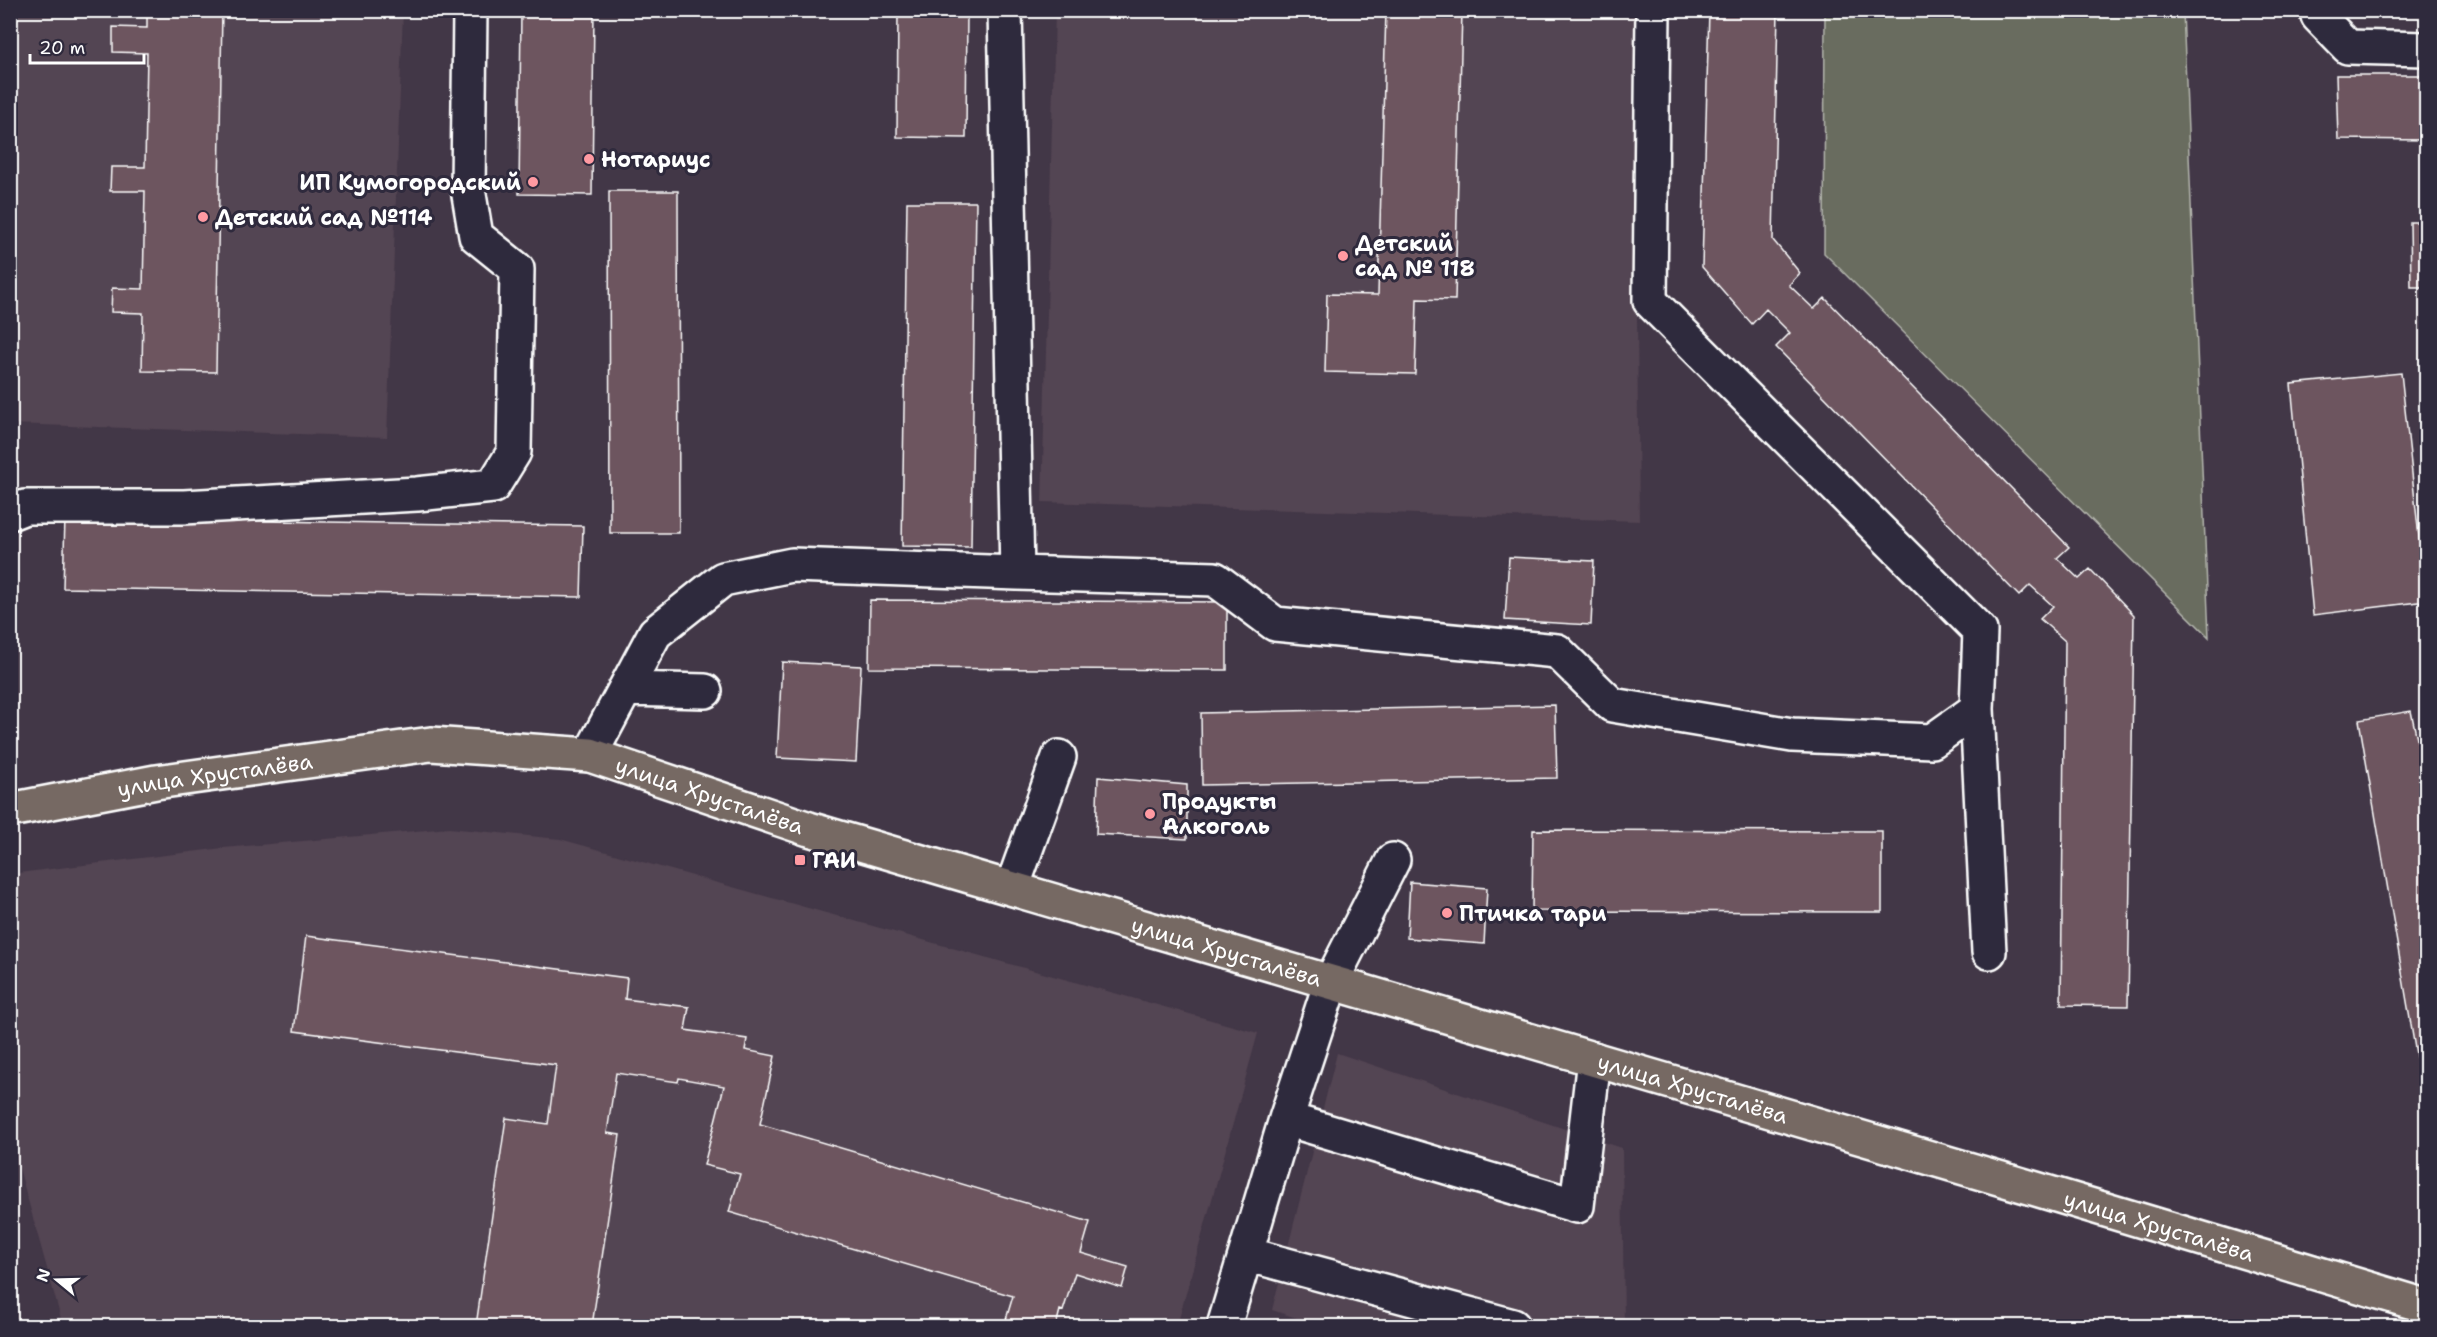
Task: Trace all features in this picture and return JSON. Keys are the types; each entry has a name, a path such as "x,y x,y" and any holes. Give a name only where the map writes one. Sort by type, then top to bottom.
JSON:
{"main road":[{"name":"улица Хрусталёва","path":"10,810 156,782 431,744 590,755 809,829 2427,1306"}],"street":[{"path":"10,513 25,507 184,507 417,494 493,486 514,452 518,269 476,236 468,189 470,10"},
{"path":"1005,10 1017,573"},
{"path":"1653,10 1650,301 1980,631 1977,709 1989,952"},
{"path":"2318,10 2318,16 2348,47 2427,48"},
{"path":"590,755 655,633 723,579 792,565 1215,579 1275,624 1557,651 1612,705 1792,735 1932,741 1977,709"},
{"path":"625,689 705,691"},
{"path":"1012,888 1059,757"},
{"path":"1224,1326 1286,1119 1331,982 1393,860"},
{"path":"1286,1119 1577,1206 1594,1059"},
{"path":"1246,1254 1513,1326"}],"shaded area":[{"name":"Детский сад №114","path":"11,11 403,11 387,437 11,424"},
{"name":"Детский сад № 118","path":"1055,11 1634,11 1639,521 1042,502"},
{"path":"449,828 560,839 1258,1033 1177,1326 63,1326 11,1139 10,874 223,848"},
{"path":"1337,1053 1622,1148 1624,1326 1321,1326 1272,1310"}],"green space":[{"path":"1825,11 2183,11 2209,637 1824,253"}],"building":[{"path":"147,10 222,10 216,372 142,371 143,313 111,312 112,288 143,289 145,191 110,191 111,167 145,167 147,53 113,52 113,27 147,28"},
{"path":"521,10 594,10 592,195 519,194"},
{"path":"898,10 967,10 966,138 897,137"},
{"path":"1386,10 1462,10 1455,300 1417,299 1415,374 1325,372 1327,294 1378,295"},
{"path":"1709,10 1778,10 1773,240 1800,273 1789,285 1814,309 1825,298 2069,547 2057,558 2079,579 2090,569 2134,615 2128,1006 2061,1005 2065,641 2040,619 2053,606 2030,585 2019,596 1776,347 1790,333 1766,309 1752,324 1702,267"},
{"path":"2336,75 2426,75 2426,140 2338,139"},
{"path":"609,191 678,191 679,533 610,533"},
{"path":"907,202 976,202 971,547 902,546"},
{"path":"2410,222 2426,222 2426,287 2411,287"},
{"path":"2401,373 2426,601 2313,615 2291,384"},
{"path":"65,518 583,526 581,597 63,588"},
{"path":"1509,557 1594,561 1591,625 1505,620"},
{"path":"870,600 1227,602 1227,670 869,668"},
{"path":"782,662 861,666 856,762 777,758"},
{"path":"1555,705 1557,778 1202,785 1201,713"},
{"path":"2411,711 2426,782 2426,1113 2359,720"},
{"path":"1098,777 1187,785 1187,839 1096,834"},
{"path":"1533,830 1882,831 1882,912 1532,911"},
{"name":"Птичка тари","path":"1410,882 1487,888 1484,944 1407,938"},
{"path":"306,936 627,978 625,999 689,1007 685,1030 747,1039 745,1050 775,1056 760,1124 1090,1222 1081,1253 1128,1267 1122,1288 1075,1273 1056,1326 1004,1326 1013,1296 729,1212 740,1174 704,1165 724,1086 679,1078 678,1082 616,1073 607,1133 620,1135 592,1326 476,1326 506,1118 548,1124 556,1065 294,1031"}],"place":[{"name":"Нотариус","path":"589,159"},
{"name":"ИП Кумогородский","path":"533,182"},
{"name":"Детский сад №114","path":"203,217"},
{"name":"Детский сад № 118","path":"1343,256"},
{"name":"Продукты Алкоголь","path":"1150,814"},
{"name":"ГАИ","path":"800,860"},
{"name":"Птичка тари","path":"1447,913"}]}
